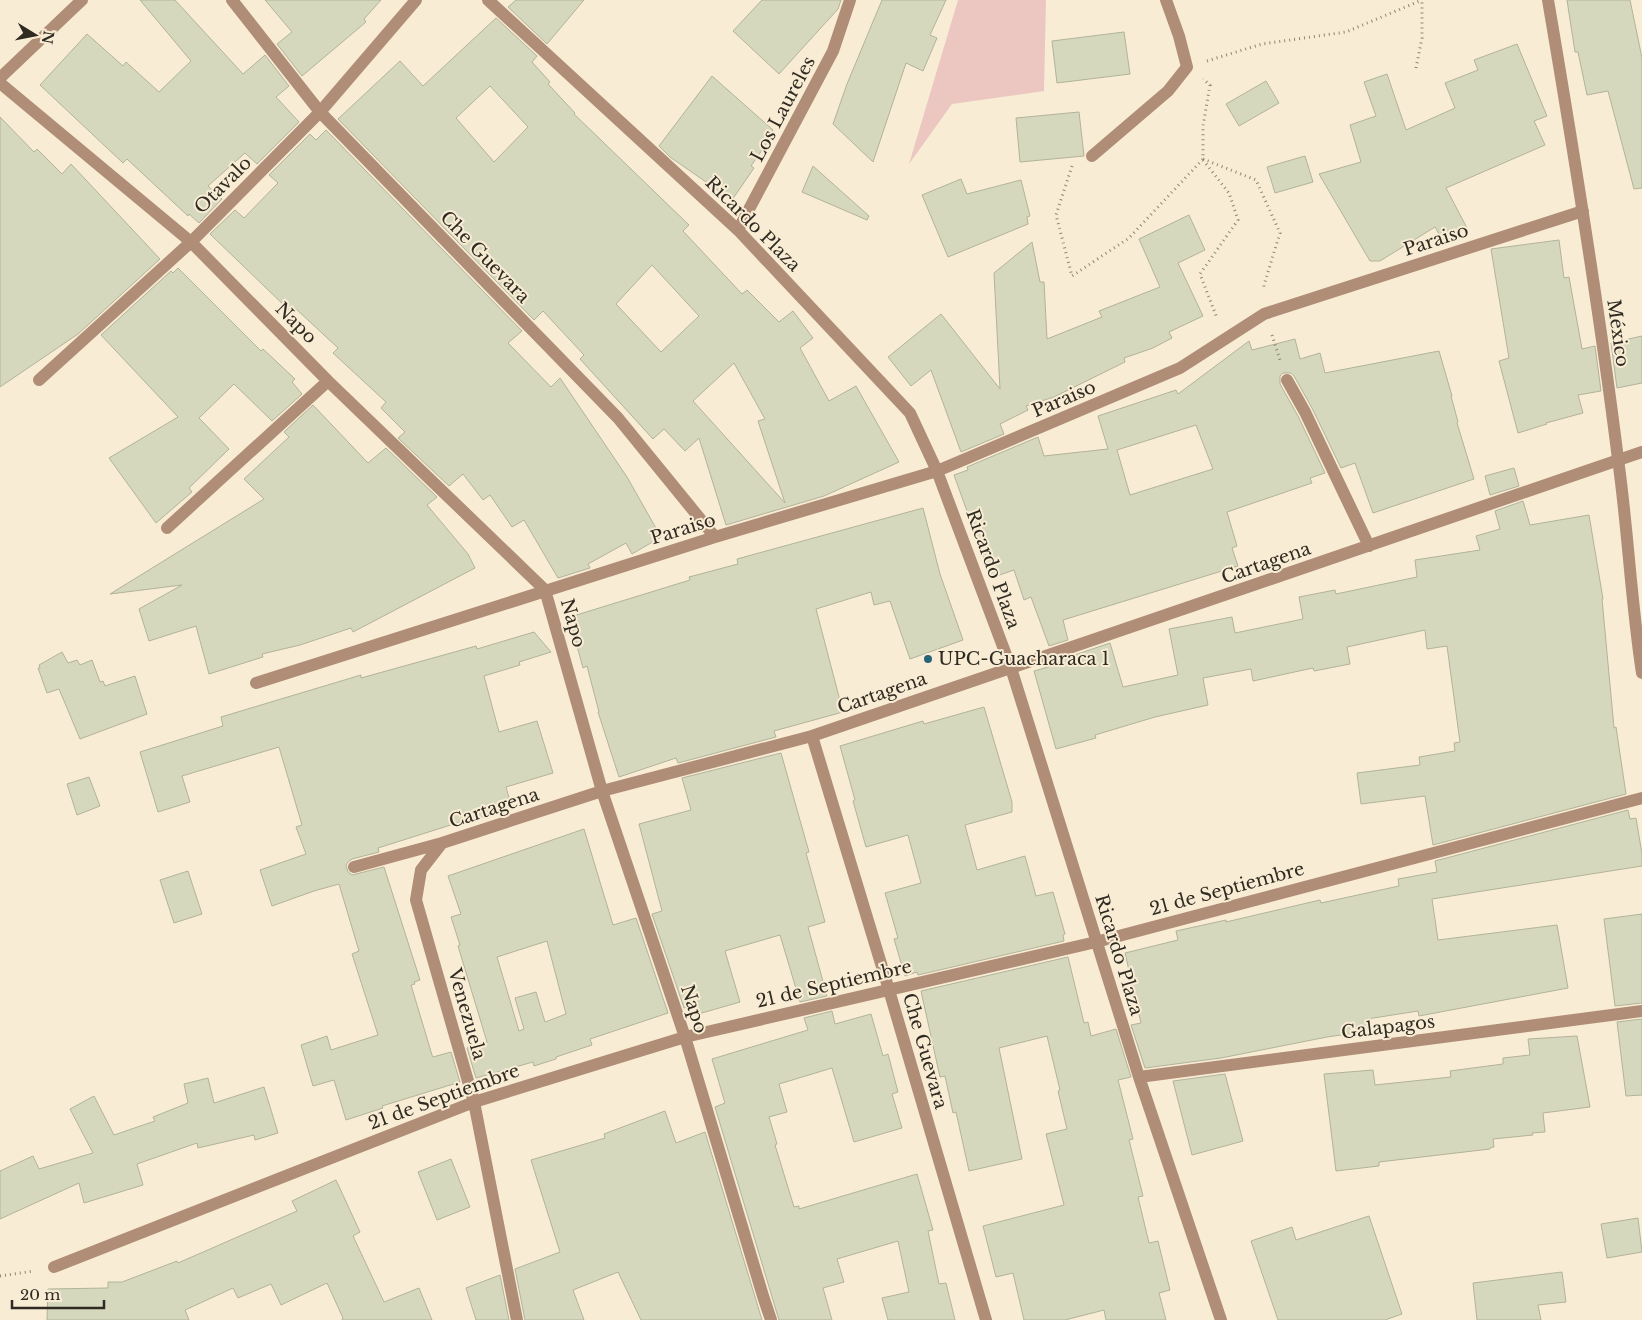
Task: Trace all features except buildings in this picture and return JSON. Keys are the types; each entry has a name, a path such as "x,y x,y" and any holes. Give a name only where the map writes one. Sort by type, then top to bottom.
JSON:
{"street":[{"path":"0,78 82,0"},
{"name":"Che Guevara","path":"232,0 320,112 618,418 715,537"},
{"name":"Otavalo","path":"39,380 191,242 320,112 416,0"},
{"name":"Los Laureles","path":"738,230 833,51 850,0"},
{"path":"1092,156 1168,91 1187,67 1179,36 1166,0"},
{"name":"México","path":"1548,0 1583,211 1619,461 1642,673"},
{"name":"Ricardo Plaza","path":"492,4 738,230 910,413 937,471 1011,668 1139,1077 1221,1320"},
{"name":"Napo","path":"0,83 191,242 328,380 546,590 602,791 685,1037 763,1296 772,1320"},
{"name":"Paraiso","path":"256,683 715,537 937,471 1180,368 1264,314 1583,211"},
{"path":"167,528 328,380"},
{"path":"1287,380 1305,412 1369,546"},
{"name":"Cartagena","path":"354,867 442,843 602,791 812,736 1642,452"},
{"name":"Che Guevara","path":"812,736 986,1320"},
{"name":"21 de Septiembre","path":"54,1267 474,1102 685,1037 1096,942 1642,798"},
{"name":"Venezuela","path":"442,843 421,870 416,900 474,1102 517,1320"},
{"name":"Galapagos","path":"1139,1077 1642,1011"}],"path":[{"path":"1187,67 1262,44 1346,32 1422,0 1422,38 1416,68"},
{"path":"1187,67 1210,85 1203,126 1203,159 1229,193 1238,220 1200,274 1217,318 1212,325"},
{"path":"1092,156 1071,166 1056,215 1072,276 1129,238 1203,159"},
{"path":"1203,159 1256,180 1280,233 1264,285 1264,314 1287,380"},
{"path":"0,1276 54,1267"}],"shaded area":[{"path":"958,0 1046,0 1044,91 952,104 909,164"}],"place":[{"name":"UPC-Guacharaca 1","path":"928,659"}]}
